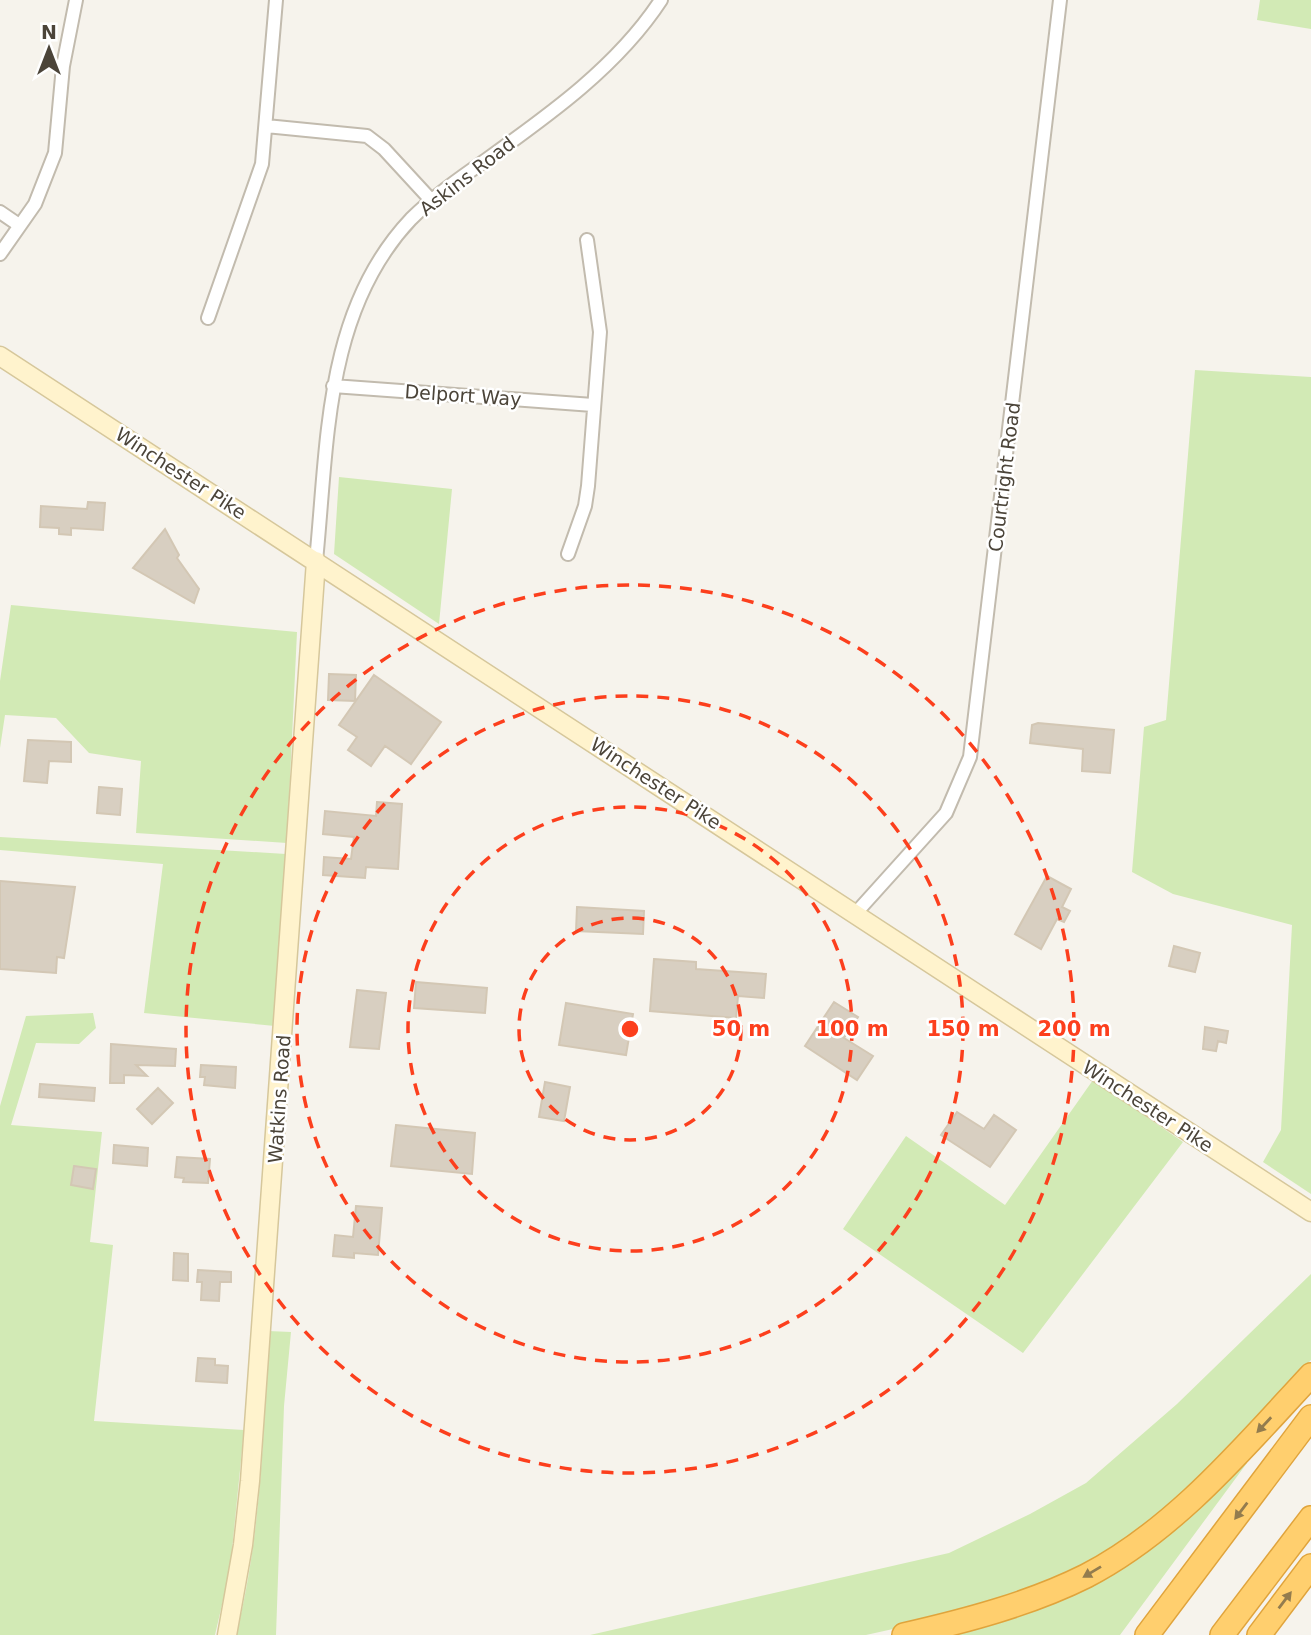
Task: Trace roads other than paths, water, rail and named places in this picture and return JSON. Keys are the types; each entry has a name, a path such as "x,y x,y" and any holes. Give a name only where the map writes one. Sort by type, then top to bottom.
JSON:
{"highway":[{"path":"904,1635 1020,1602 1087,1575 1106,1563 1179,1509 1228,1463 1311,1375"},
{"path":"1147,1635 1311,1417"},
{"path":"1222,1635 1311,1518"},
{"path":"1259,1635 1311,1566"}],"main road":[{"name":"Winchester Pike","path":"0,356 1311,1212"},
{"name":"Watkins Road","path":"227,1635 250,1481 316,561"}],"street":[{"path":"0,254 35,204 55,153 63,66 76,0"},
{"path":"208,318 256,186 266,126 276,0"},
{"name":"Askins Road","path":"316,561 333,386 347,332 366,284 394,239 431,200 608,65 649,20 662,0"},
{"name":"Courtright Road","path":"855,914 946,813 955,798 970,757 1060,0"},
{"path":"266,126 367,136 384,149 431,200"},
{"path":"0,212 19,225"},
{"path":"568,554 585,506 600,332 587,240"},
{"name":"Delport Way","path":"333,386 593,405"}]}
